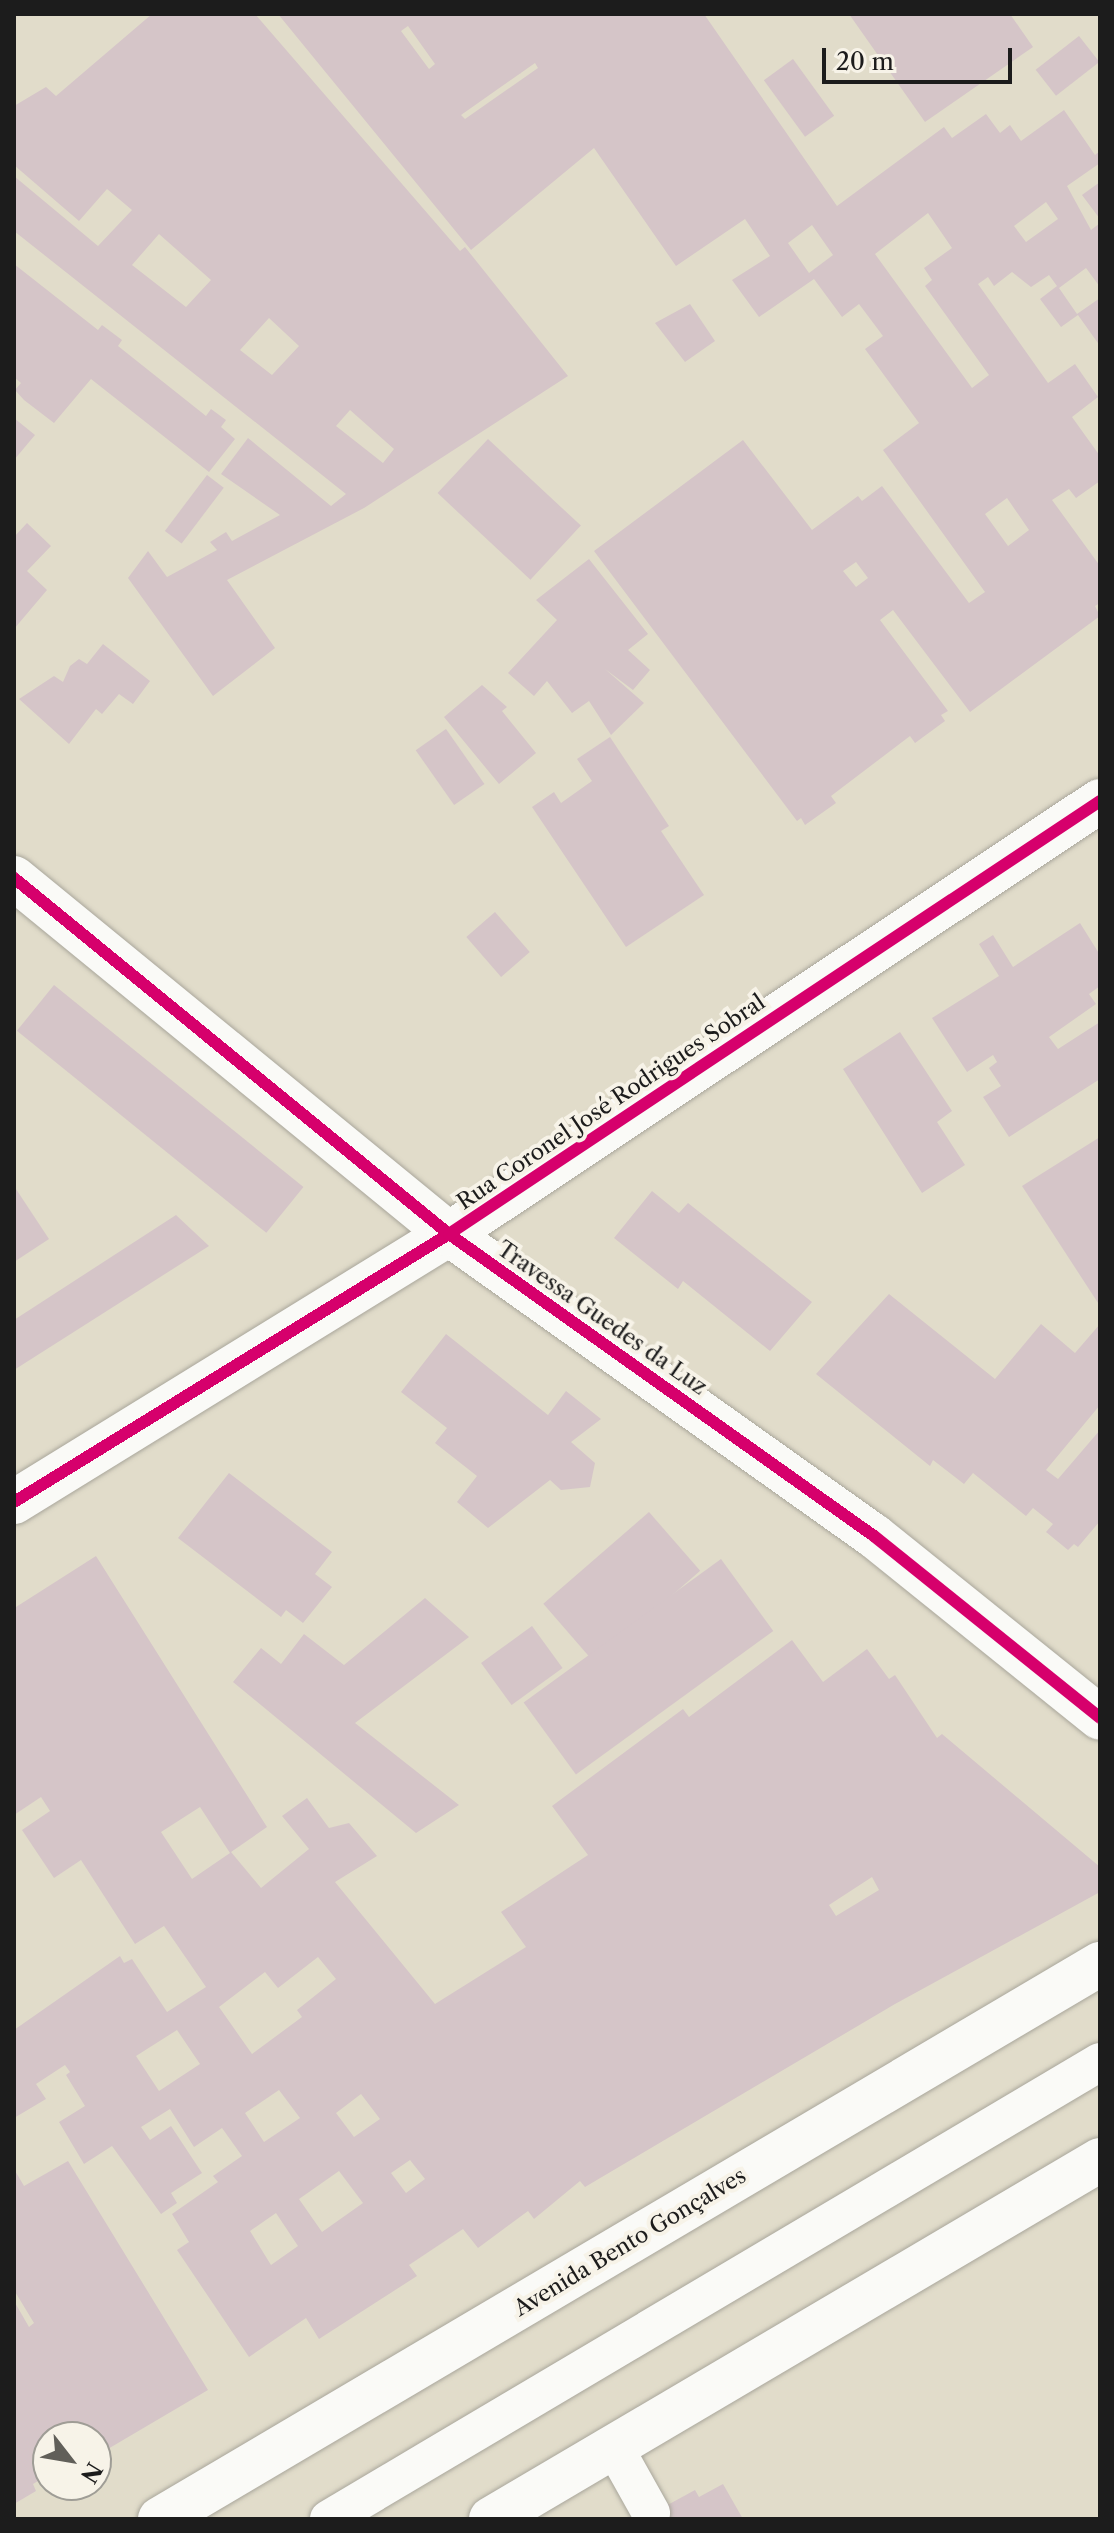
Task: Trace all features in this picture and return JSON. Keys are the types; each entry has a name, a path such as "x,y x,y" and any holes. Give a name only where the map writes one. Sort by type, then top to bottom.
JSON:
{"street":[{"name":"Rua Coronel José Rodrigues Sobral","path":"14,1502 449,1234 1100,801"},
{"name":"Travessa Guedes da Luz","path":"14,878 449,1234 874,1536 1100,1718"},
{"name":"Avenida Bento Gonçalves","path":"160,2519 1100,1964"},
{"path":"491,2519 1100,2160"}],"lane":[{"path":"329,2519 1100,2062"},
{"path":"613,2445 651,2513"}],"building":[{"path":"152,14 255,14 460,251 465,247 568,376 364,508 227,580 275,648 213,696 128,578 148,551 167,577 217,550 210,542 226,532 232,541 280,515 221,474 248,438 331,506 346,494 14,231 14,176 98,246 132,210 107,189 79,221 14,165 14,106 46,87 56,96","holes":["159,234 211,280 186,307 132,265","269,318 299,346 272,375 240,350","350,410 394,449 383,463 336,426"]},
{"path":"278,14 704,14 837,206 944,127 952,138 986,114 1000,133 1010,125 1021,141 1064,110 1095,155 1100,151 1100,163 1067,186 1091,230 1100,223 1100,287 1086,268 1059,288 1077,314 1100,298 1100,346 1078,315 1061,327 1040,299 1057,286 1049,275 1031,287 1012,272 994,286 988,277 978,284 1048,383 1075,364 1098,397 1072,417 1100,456 1100,481 1076,498 1069,489 1052,500 1100,566 1100,603 1095,606 1100,616 970,712 893,610 880,620 948,711 941,715 945,721 915,743 910,736 831,796 836,803 805,825 801,818 797,821 594,551 743,440 812,530 858,496 862,501 882,486 969,603 985,592 883,450 919,423 865,349 883,336 859,304 842,317 814,279 759,317 732,280 770,256 745,219 676,266 594,148 471,250","holes":["408,26 435,64 429,69 401,31","535,63 538,68 465,119 461,115","1046,202 1058,219 1026,242 1014,226","928,213 952,248 924,268 932,280 925,286 989,375 972,388 875,254","812,225 833,255 809,273 788,243","1007,498 1029,530 1008,546 985,514","856,562 868,578 856,587 843,571"]},
{"path":"849,14 1010,14 1033,47 925,122"},
{"path":"1079,36 1099,62 1056,96 1036,70"},
{"path":"793,59 834,116 805,137 764,80"},
{"path":"1100,182 1100,219 1082,195"},
{"path":"14,264 98,330 102,325 122,340 118,346 206,416 211,409 226,420 221,427 235,439 209,472 91,379 54,423 24,400 15,390 21,383 14,377"},
{"path":"690,304 715,341 685,362 655,323"},
{"path":"14,418 35,435 14,460"},
{"path":"488,439 581,526 530,580 438,493"},
{"path":"207,475 224,488 182,544 165,531"},
{"path":"27,523 51,546 27,571 47,590 14,629 14,537"},
{"path":"589,559 648,634 628,650 650,670 633,690 605,669 644,703 611,735 589,701 572,713 547,681 534,696 508,673 557,620 536,600"},
{"path":"103,644 150,681 133,704 119,694 102,714 96,709 69,744 19,699 54,676 63,682 70,666 79,659 87,664"},
{"path":"482,685 507,707 502,711 536,753 499,784 444,717"},
{"path":"446,729 484,784 454,805 416,750"},
{"path":"610,737 669,826 661,831 704,895 626,947 532,807 554,792 561,803 592,781 577,759"},
{"path":"495,912 530,952 501,977 466,937"},
{"path":"1080,923 1100,955 1100,986 1089,994 1096,1004 1049,1037 1058,1049 1100,1022 1100,1079 1009,1137 983,1097 1001,1086 989,1068 997,1062 993,1055 967,1072 932,1018 999,976 979,944 993,935 1013,967"},
{"path":"54,985 303,1187 266,1233 17,1031"},
{"path":"900,1032 952,1111 937,1122 965,1165 922,1193 843,1069"},
{"path":"1100,1137 1100,1306 1022,1186"},
{"path":"14,1186 49,1239 14,1262"},
{"path":"652,1191 679,1213 688,1203 812,1302 770,1351 683,1281 678,1289 614,1238"},
{"path":"176,1215 209,1246 14,1370 14,1320"},
{"path":"889,1294 995,1379 1041,1324 1075,1353 1100,1324 1100,1405 1046,1470 1058,1479 1100,1430 1100,1521 1078,1547 1074,1544 1068,1550 1046,1532 1053,1524 1033,1508 1026,1516 973,1473 964,1484 933,1460 930,1466 816,1374"},
{"path":"446,1334 548,1415 566,1391 601,1419 571,1442 595,1463 590,1487 561,1490 550,1480 488,1528 457,1502 477,1476 435,1443 447,1428 401,1392"},
{"path":"229,1473 332,1552 315,1574 332,1587 303,1623 286,1610 281,1617 178,1538"},
{"path":"649,1512 700,1571 595,1663 543,1604"},
{"path":"96,1556 267,1827 231,1852 261,1888 309,1849 282,1816 307,1798 329,1828 349,1823 377,1856 335,1882 435,2004 526,1947 501,1912 588,1855 552,1806 683,1709 689,1717 792,1640 823,1682 867,1649 889,1679 895,1675 937,1738 942,1734 1100,1867 1100,1892 895,2004 585,2187 580,2181 534,2219 528,2211 478,2248 463,2229 409,2265 417,2276 319,2339 306,2318 249,2357 177,2250 189,2242 172,2214 218,2182 213,2176 242,2156 222,2128 194,2147 170,2109 141,2127 150,2140 171,2126 202,2173 171,2193 177,2203 161,2214 112,2146 84,2164 59,2122 85,2106 66,2075 70,2072 65,2065 36,2084 46,2099 14,2118 14,2030 120,1956 124,1963 132,1959 167,2012 206,1987 164,1926 135,1944 81,1860 54,1878 22,1830 50,1811 41,1797 14,1815 16,1607","holes":["200,1807 230,1853 192,1879 161,1832","872,1877 879,1890 836,1916 829,1905","318,1957 336,1979 297,2010 302,2017 252,2054 219,2007 265,1972 278,1988","177,2030 200,2064 159,2091 136,2056","279,2090 300,2118 264,2142 245,2113","361,2094 380,2119 354,2137 336,2113","410,2160 425,2179 406,2193 391,2173","339,2171 363,2203 322,2232 299,2199","276,2213 298,2246 271,2265 250,2231"]},
{"path":"721,1559 773,1631 576,1774 524,1702"},
{"path":"425,1598 469,1637 355,1723 459,1805 416,1833 233,1682 261,1648 281,1664 304,1634 344,1665"},
{"path":"532,1626 563,1668 512,1705 481,1663"},
{"path":"68,2161 208,2390 112,2447 112,2421 32,2421 32,2493 14,2504 14,2301 29,2327 34,2323 14,2290 14,2169 24,2186"},
{"path":"723,2484 743,2519 642,2519 695,2490 699,2497"}],"cycle path":[{"path":"14,1502 449,1234 1100,801"},
{"path":"14,878 449,1234 874,1536 1100,1718"}]}
